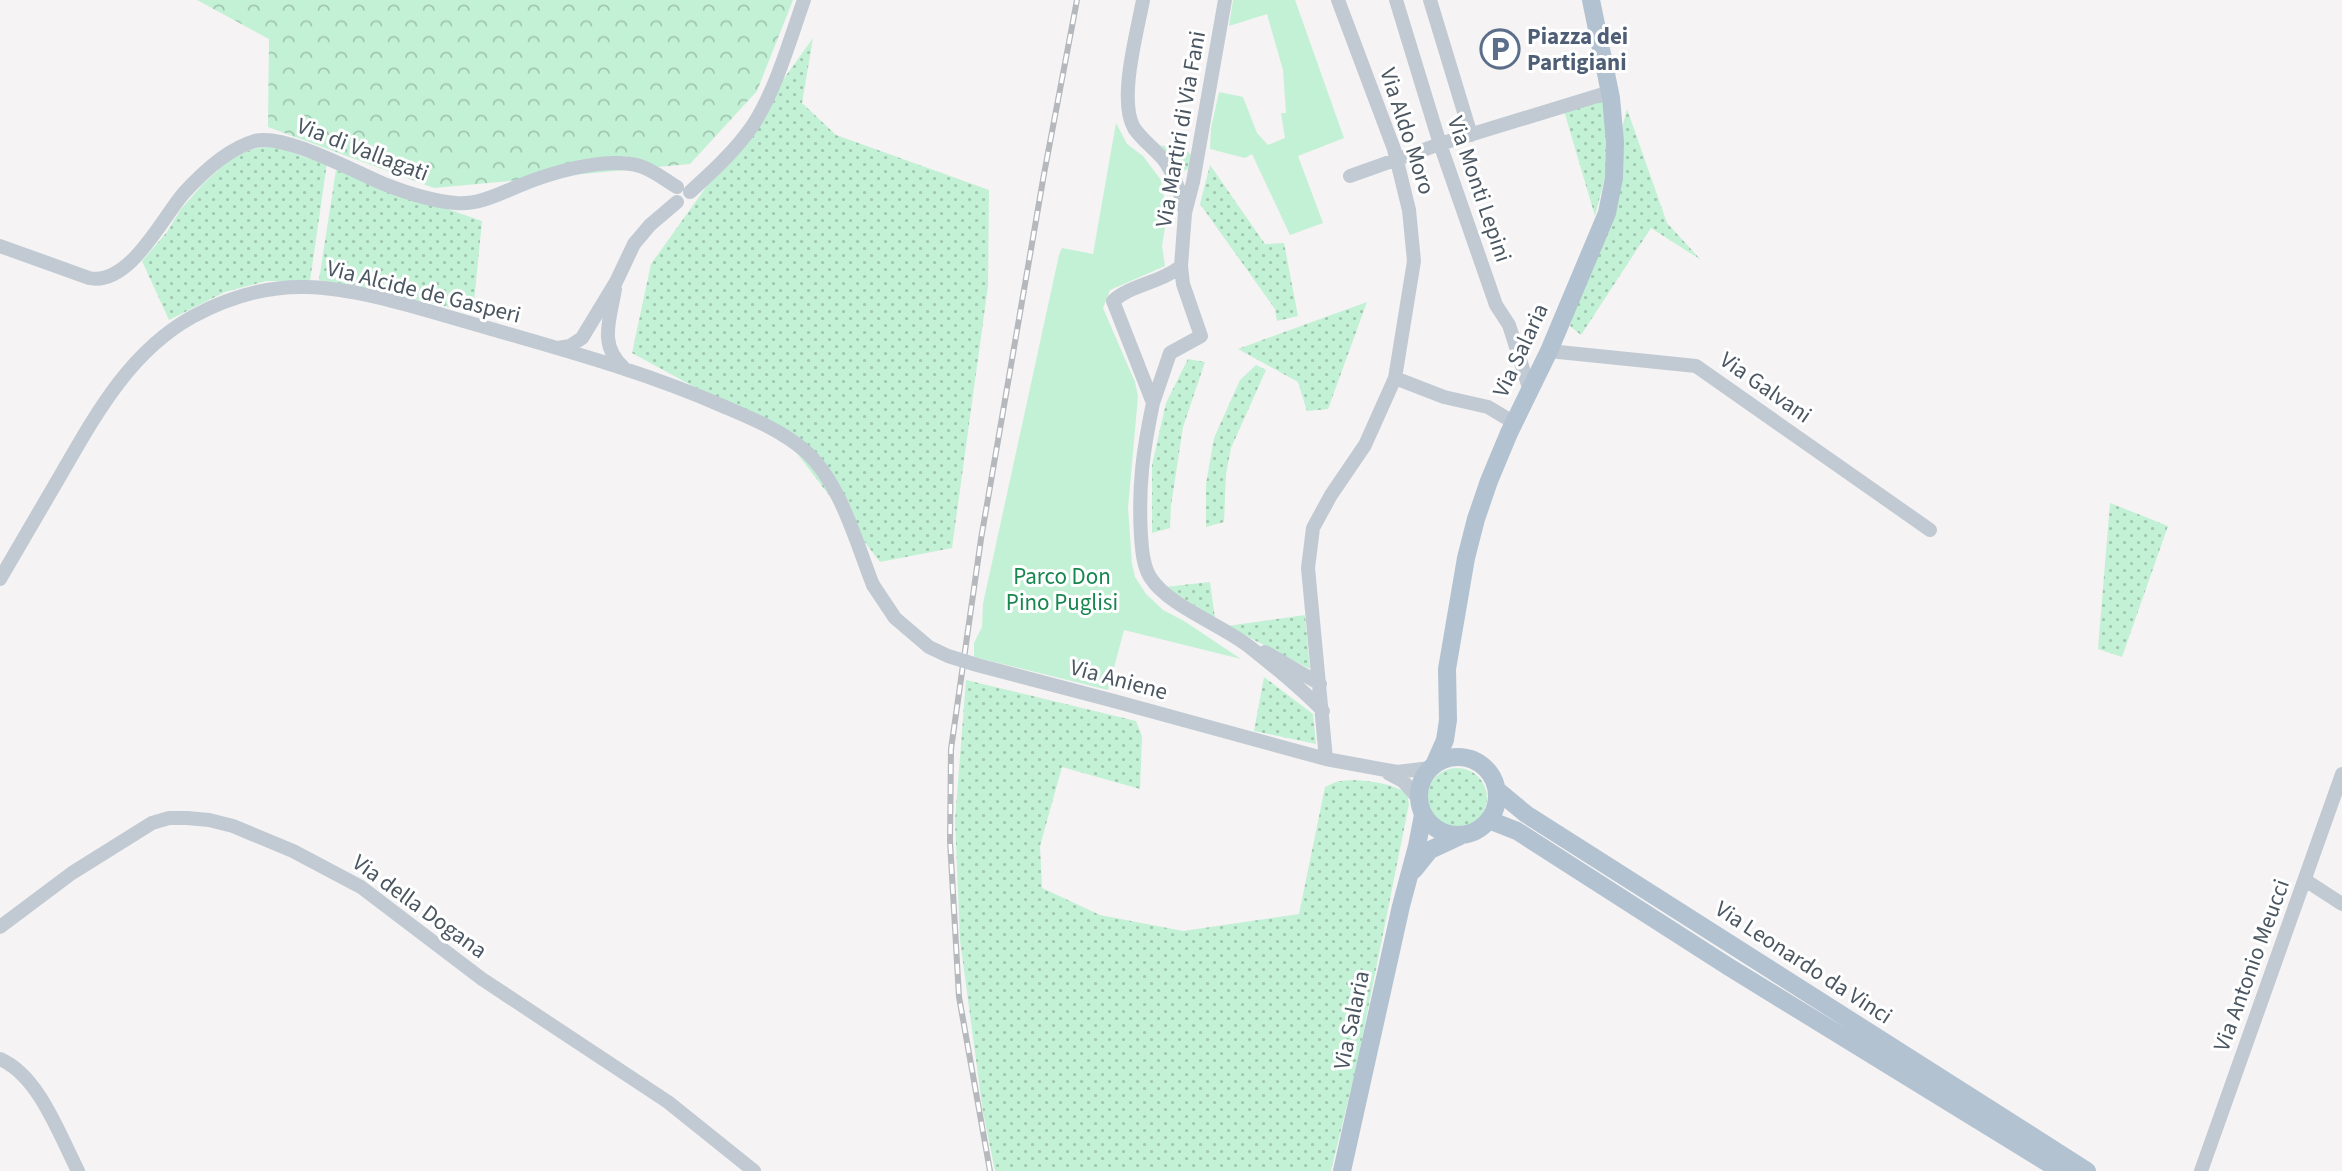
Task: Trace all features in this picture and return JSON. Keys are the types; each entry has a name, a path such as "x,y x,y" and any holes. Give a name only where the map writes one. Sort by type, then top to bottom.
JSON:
{"main road":[{"name":"Via Salaria","path":"1342,1171 1409,879 1420,806 1419,787 1441,753 1448,720 1447,670 1466,558 1489,481 1529,388 1549,351 1606,213 1614,178 1615,142 1610,92 1591,0"},
{"name":"Via Salaria","path":"1448,720 1473,760 1485,767 1493,778 1497,790"},
{"path":"1432,766 1447,758 1473,760"},
{"path":"1489,820 1497,801 1497,790"},
{"name":"Via Leonardo da Vinci","path":"1497,790 1526,814 2087,1171"},
{"path":"1420,806 1438,831 1461,836"},
{"name":"Via Salaria","path":"1409,879 1420,860 1430,850 1441,843 1482,828 1489,820"},
{"name":"Via Leonardo da Vinci","path":"1489,820 1517,831 1729,967 2061,1171"}],"street":[{"path":"557,348 567,347 583,338 639,237 681,193 722,162 756,120 772,89 804,0"},
{"path":"1143,0 1126,97 1129,116 1135,130 1166,162 1178,187 1185,213"},
{"name":"Via Martiri di Via Fani","path":"1225,0 1193,182 1185,213 1181,266 1201,336 1170,354 1153,403 1141,457 1139,491 1142,555 1149,575 1167,596 1251,647"},
{"name":"Via Aldo Moro","path":"1326,759 1308,568 1313,528 1364,445 1395,378 1414,261 1409,209 1397,160 1338,0"},
{"name":"Via Monti Lepini","path":"1396,0 1440,144 1496,305 1509,325 1529,388"},
{"path":"1430,0 1471,135"},
{"path":"1350,176 1440,144 1610,92"},
{"name":"Via di Vallagati","path":"0,246 93,279 111,276 130,263 201,176 239,148 261,140 281,142 387,185 450,202 481,201 556,174 608,163 643,167 681,193"},
{"path":"1153,403 1113,302 1121,294 1181,266"},
{"path":"583,338 584,349 590,358 600,353 607,345 616,282"},
{"name":"Via Alcide de Gasperi","path":"0,579 103,403 124,375 151,347 178,326 232,299 282,287 343,290 557,348 694,394 762,423 805,452 831,484 873,586"},
{"path":"607,345 614,358 625,369"},
{"name":"Via Galvani","path":"1549,351 1696,366 1930,530"},
{"path":"1395,378 1444,397 1488,407 1514,422"},
{"name":"Via Aniene","path":"873,586 895,618 929,648 948,656 1326,759 1380,770 1406,772 1432,766"},
{"path":"1251,647 1265,652 1320,684"},
{"path":"1251,647 1310,696 1323,711"},
{"name":"Via Aniene","path":"1380,770 1403,781 1420,806"},
{"name":"Via Antonio Meucci","path":"2202,1171 2342,774"},
{"name":"Via della Dogana","path":"0,927 72,873 152,823 172,818 192,818 233,826 293,850 361,887 482,979 668,1102 754,1171"},
{"path":"2305,880 2342,904"},
{"path":"0,1059 15,1067 30,1082 78,1171"}],"green space":[{"path":"197,0 793,0 757,91 690,164 434,188 268,127 269,39"},
{"path":"1233,0 1295,0 1344,138 1298,156 1323,223 1290,235 1252,154 1245,158 1210,149 1211,128 1219,92 1243,97 1257,133 1268,145 1285,138 1281,113 1286,113 1283,70 1267,14 1229,26"},
{"path":"813,38 802,103 836,135 989,190 988,286 952,548 880,562 783,435 632,353 651,264"},
{"path":"1607,97 1609,161 1595,216 1564,111"},
{"path":"1627,109 1667,223 1701,260 1651,228 1581,335 1570,326"},
{"name":"Parco Don Pino Puglisi","path":"1116,123 1127,144 1143,156 1161,180 1167,215 1162,246 1165,266 1110,290 1103,308 1135,382 1138,396 1128,508 1135,577 1146,594 1163,610 1241,659 1124,630 1108,690 974,657 974,643 982,627 983,604 1059,255 1062,248 1093,254"},
{"path":"271,144 327,163 310,281 266,281 225,292 169,320 142,261 204,183 235,155"},
{"path":"1160,145 1188,152 1191,155 1188,169 1178,169"},
{"path":"1210,165 1265,244 1284,243 1298,316 1277,321 1275,309 1200,204"},
{"path":"336,170 482,221 473,312 319,280"},
{"path":"1367,302 1328,409 1307,411 1298,382 1238,349"},
{"path":"1188,359 1205,362 1183,427 1170,528 1152,533 1152,465 1166,403"},
{"path":"1256,365 1266,370 1231,448 1226,474 1224,522 1206,527 1206,484 1214,438 1240,380"},
{"path":"2110,503 2168,526 2122,657 2098,649"},
{"path":"1210,582 1215,618 1165,587"},
{"path":"1305,615 1310,669 1227,626"},
{"path":"1264,677 1313,714 1316,744 1254,731"},
{"path":"966,680 1136,721 1142,736 1140,789 1062,767 1040,846 1042,888 1100,915 1183,931 1299,914 1325,787 1339,781 1366,781 1385,784 1407,794 1409,804 1357,1064 1331,1171 995,1171 983,1112 960,940 955,820"},
{"path":"1457,768 1474,773 1482,781 1487,798 1482,815 1474,823 1457,828 1440,823 1432,815 1427,798 1432,781 1440,773"}],"railway":[{"path":"990,1171 959,997 950,841 951,749 981,539 1077,0"}],"place":[{"name":"Piazza dei Partigiani","path":"1500,49"}]}
